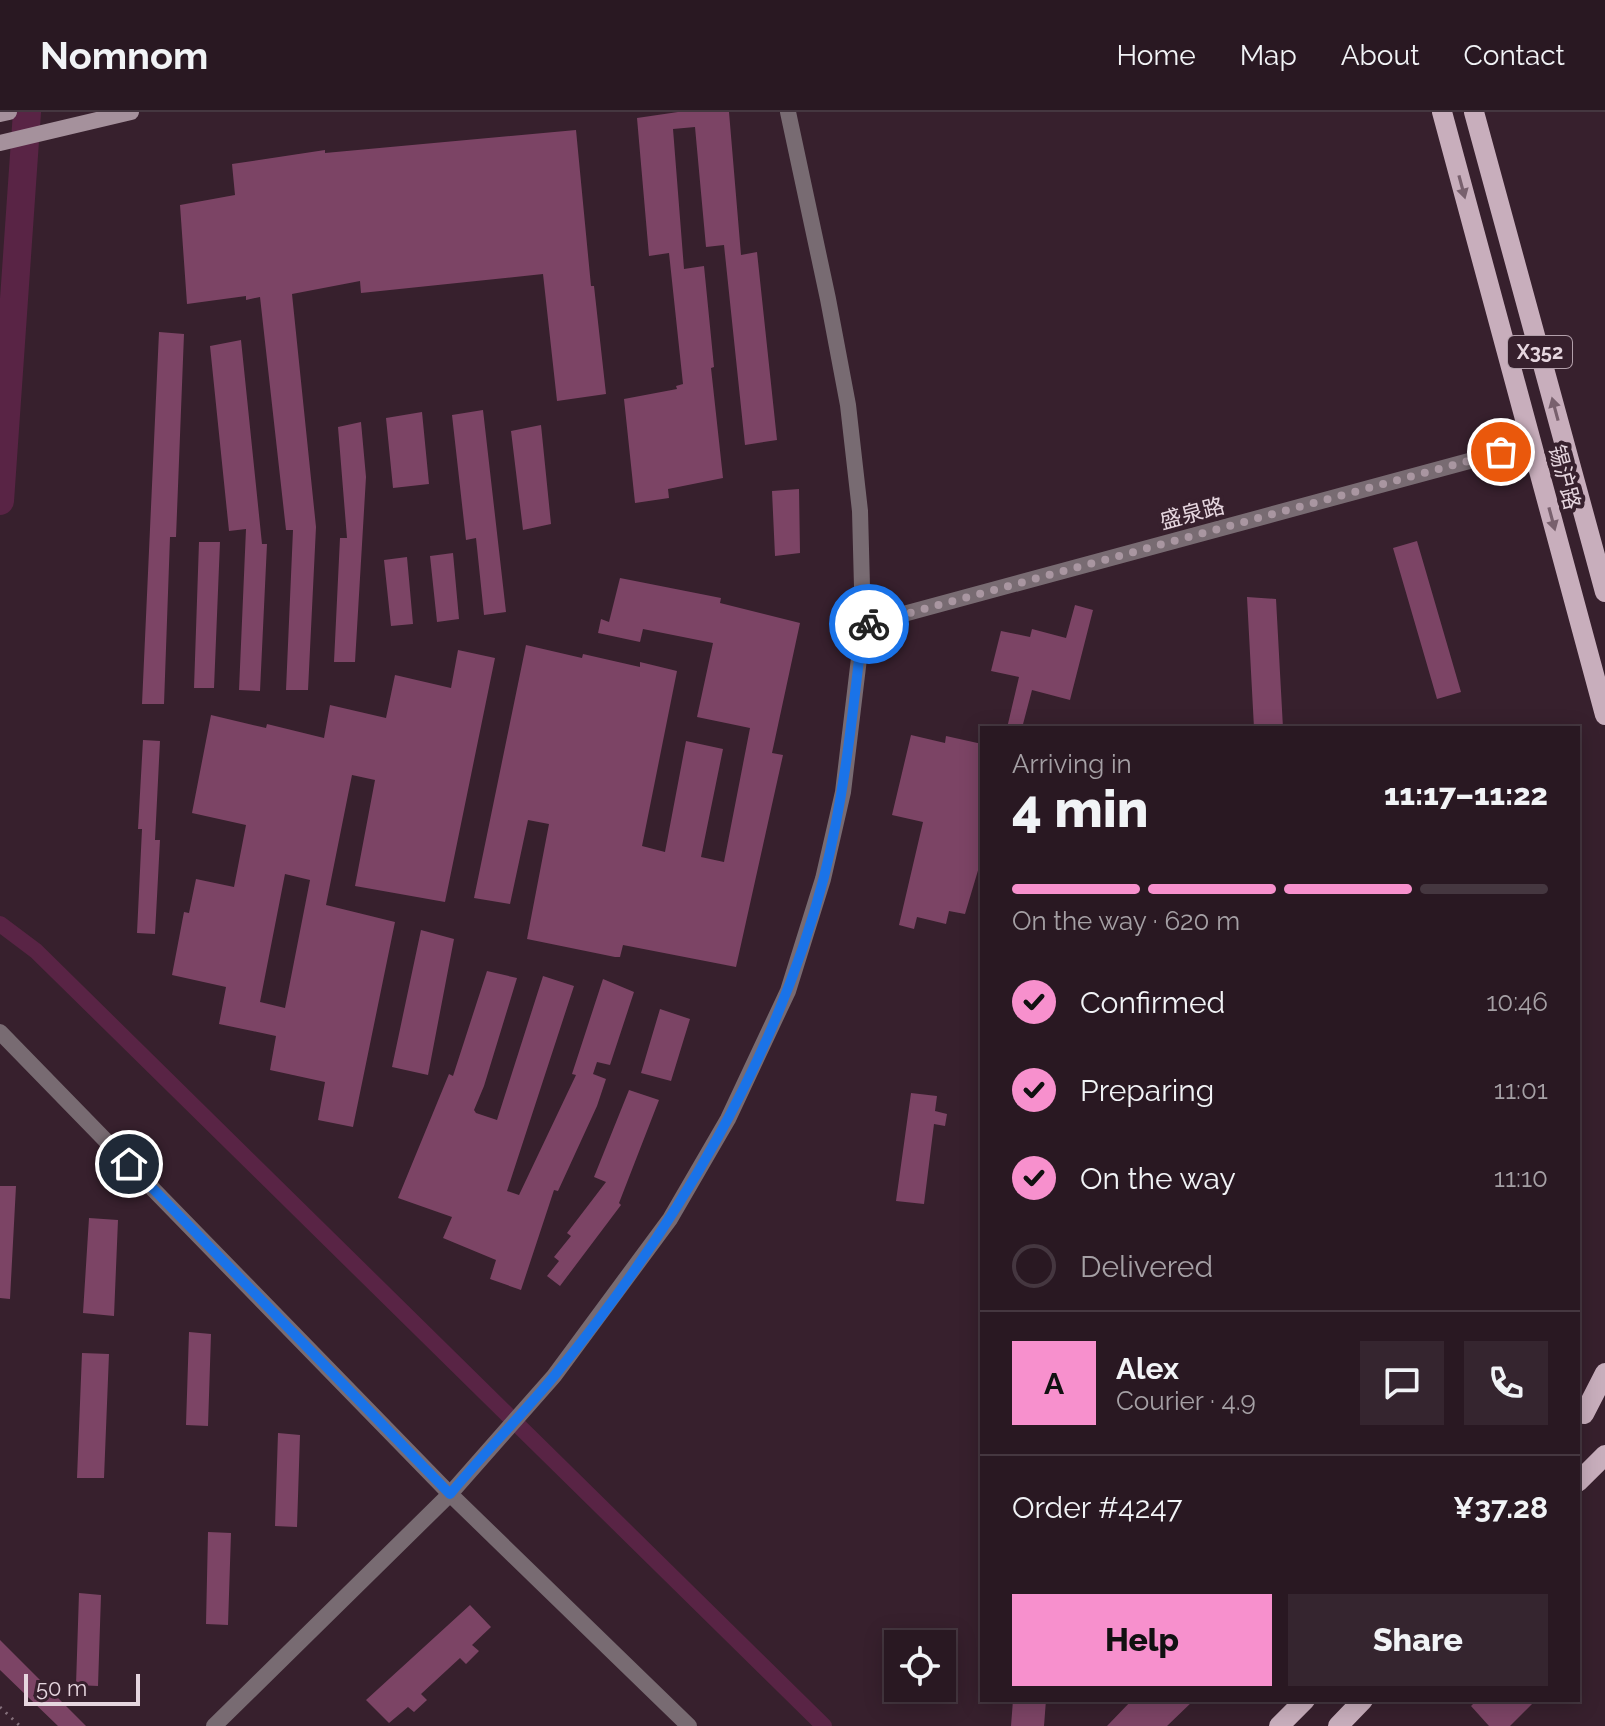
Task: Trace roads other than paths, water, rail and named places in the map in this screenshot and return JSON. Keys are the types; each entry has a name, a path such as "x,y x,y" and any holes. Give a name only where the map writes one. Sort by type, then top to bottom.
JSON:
{"main road":[{"path":"0,114 9,112"},
{"path":"0,143 131,112"},
{"name":"锡沪路","path":"1442,112 1605,715"},
{"name":"锡沪路","path":"1474,112 1605,592"},
{"path":"1581,1418 1605,1373"},
{"path":"1581,1418 1605,1395"},
{"path":"1580,1480 1605,1455"},
{"path":"1279,1726 1303,1702"},
{"path":"1338,1726 1361,1702"}],"street":[{"path":"214,1726 450,1494 554,1376 670,1219 728,1119 788,991 823,879 843,792 863,625 860,511 848,405 788,112"},
{"name":"盛泉路","path":"863,625 1532,444"},
{"path":"0,1032 450,1494 689,1726"}],"waterway":[{"path":"0,501 27,112"},
{"path":"0,924 36,951 824,1726"}]}
